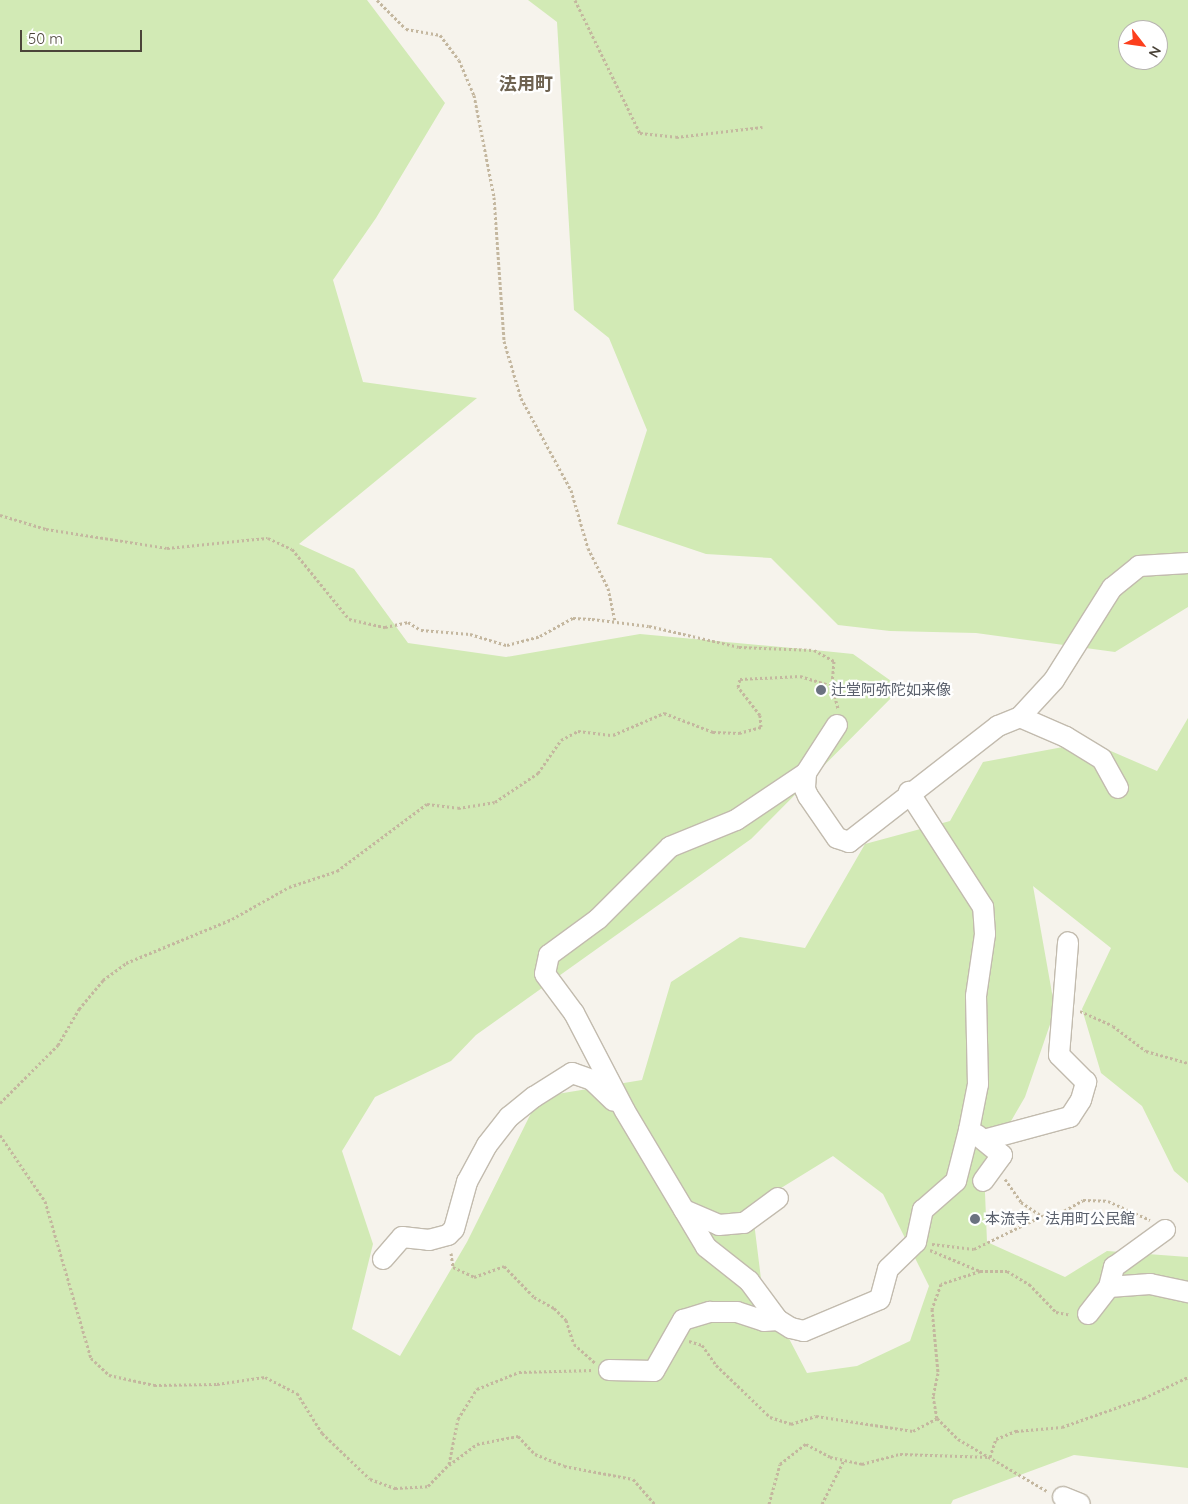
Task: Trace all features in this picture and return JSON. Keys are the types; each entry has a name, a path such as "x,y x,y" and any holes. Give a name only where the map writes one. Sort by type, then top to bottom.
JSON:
{"street":[{"path":"806,773 805,789 808,796 837,838 849,842 909,792 998,726 1020,717 1054,680 1112,588 1139,566 1188,563"},
{"path":"1020,717 1066,737 1102,759 1118,788"},
{"path":"837,725 806,773 736,820 670,847 598,919 549,955 544,974 574,1013 624,1111 706,1247 749,1281 778,1320 791,1328 804,1331 880,1299 888,1269 916,1242 923,1210 956,1181 977,1135 976,996 985,934 983,907 909,792"},
{"path":"977,1135 1070,1117 1081,1100 1086,1082 1059,1055 1068,942"},
{"path":"383,1259 402,1237 430,1240 448,1235 462,1210 467,1182 487,1145 509,1117 534,1096 572,1073 592,1080 624,1111"},
{"path":"977,1135 1002,1156 983,1181"},
{"path":"684,1210 719,1226 744,1224 778,1198"},
{"path":"1088,1314 1109,1287 1114,1266 1165,1230"},
{"path":"1109,1287 1150,1284 1188,1292"},
{"path":"609,1370 654,1371 683,1320 710,1312 737,1312 764,1320 778,1320"}],"path":[{"path":"377,0 406,29 440,35 459,60 474,95 494,197 504,341 521,398 571,490 588,548 608,588 615,622"},
{"path":"575,0 640,133 676,137 762,127"},
{"path":"0,515 46,529 167,548 268,538 292,549 349,618 386,627 408,622 421,630 470,634 507,645 540,636 573,618 615,622 739,647 814,650 834,661 832,686 839,706 837,725"},
{"path":"0,1103 58,1045 80,1009 103,980 126,963 232,919 289,887 337,871 427,804 458,808 495,802 538,773 561,740 578,731 613,735 664,714 713,732 739,733 761,727 760,715 738,687 740,679 800,676 832,686"},
{"path":"1063,1002 1113,1026 1146,1051 1188,1064"},
{"path":"0,1135 45,1201 91,1358 109,1375 154,1385 217,1384 265,1377 297,1393 322,1433 370,1479 395,1488 428,1486 449,1464 458,1419 477,1389 519,1372 609,1370"},
{"path":"983,1181 1004,1177 1021,1202 1042,1216"},
{"path":"916,1242 974,1249 1042,1216 1060,1213 1083,1200 1108,1201 1165,1230"},
{"path":"448,1235 453,1267 474,1276 504,1266 566,1320 574,1344 587,1358 609,1370"},
{"path":"916,1242 948,1260 980,1271"},
{"path":"1072,1501 1034,1486 990,1457 958,1439 937,1418 933,1396 938,1372 932,1308 941,1284 980,1271 1007,1271 1029,1284 1056,1312 1088,1314"},
{"path":"660,1362 687,1341 702,1345 716,1366 770,1417 791,1424 816,1416 913,1432 937,1418"},
{"path":"990,1457 996,1439 1016,1431 1062,1427 1144,1398 1188,1377"},
{"path":"444,1469 477,1444 518,1436 535,1454 564,1466 633,1479 655,1504"},
{"path":"769,1504 780,1464 806,1444 844,1460 862,1464 900,1454 990,1457"},
{"path":"822,1504 844,1460"}],"green space":[{"path":"0,0 367,0 445,103 376,218 333,280 363,382 477,398 299,544 354,569 408,643 506,657 640,634 853,654 901,688 751,839 476,1035 451,1061 375,1097 342,1151 373,1244 352,1329 400,1356 467,1242 539,1097 642,1080 671,982 740,937 805,948 865,844 950,821 983,762 1090,742 1157,771 1188,718 1188,1183 1174,1171 1142,1106 1101,1073 1082,1009 1111,948 1033,886 1055,1010 1025,1097 984,1168 987,1242 1065,1277 1107,1251 1188,1257 1188,1468 1074,1455 953,1500 951,1504 0,1504","holes":["833,1156 883,1194 929,1286 910,1341 857,1366 807,1373 762,1287 752,1206"]},
{"path":"528,0 1188,0 1188,607 1115,652 976,633 890,631 838,625 771,558 706,554 617,524 647,430 609,338 574,310 557,22"}],"place":[{"name":"辻堂阿弥陀如来像","path":"821,690"},
{"name":"本流寺・法用町公民館","path":"975,1219"}],"district":[{"name":"法用町","path":"526,84"}]}
